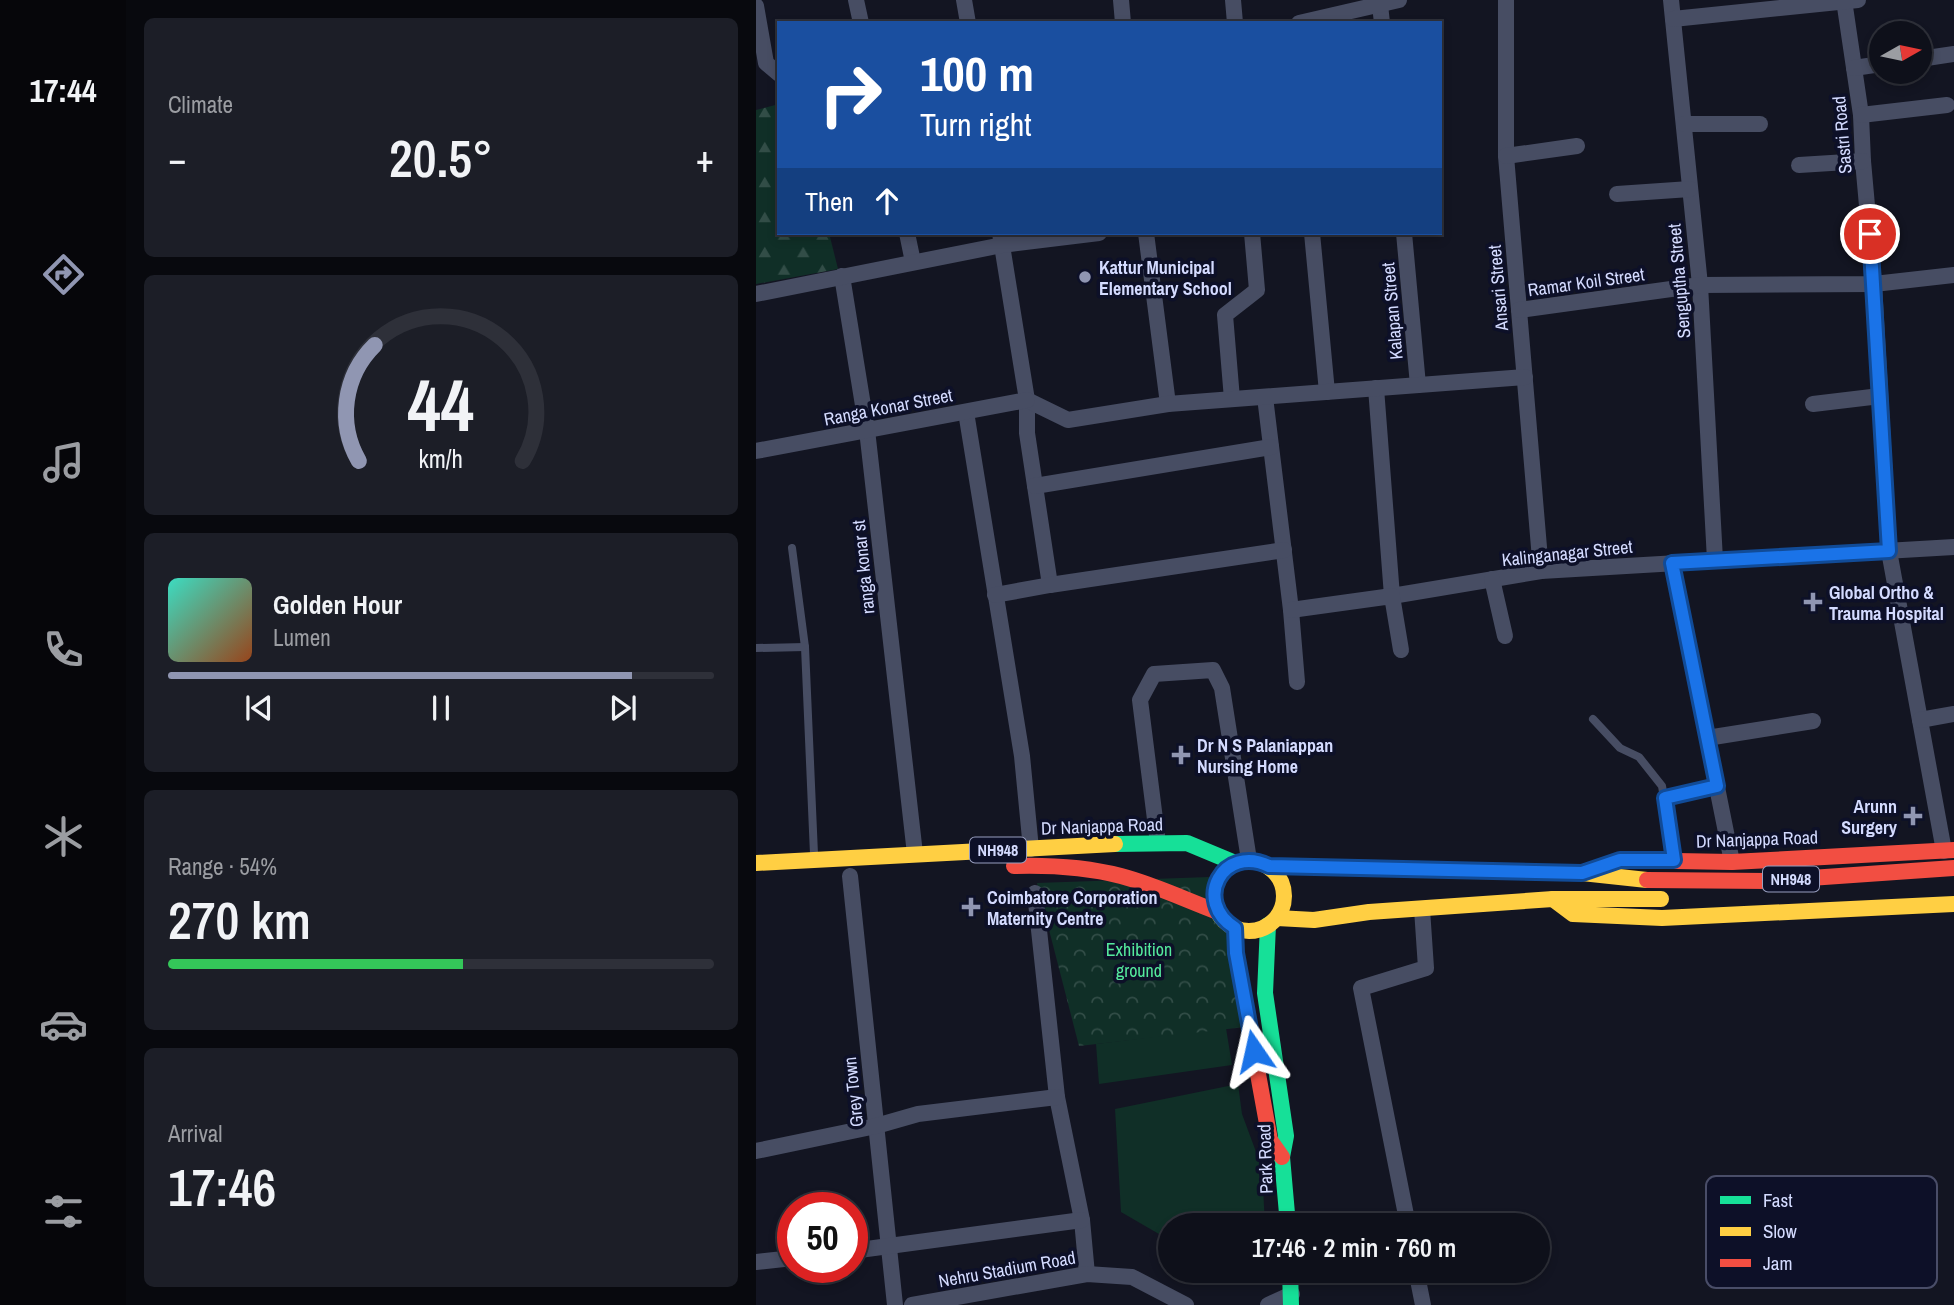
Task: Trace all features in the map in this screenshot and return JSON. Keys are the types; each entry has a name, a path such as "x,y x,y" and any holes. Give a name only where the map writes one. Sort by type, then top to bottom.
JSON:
{"main road":[{"name":"Dr Nanjappa Road","path":"991,862 1031,849 1158,843 1187,843 1242,862"},
{"name":"Dr Nanjappa Road","path":"1269,866 1582,873 1620,860 1732,862 1949,850"},
{"name":"Dr Nanjappa Road","path":"756,863 915,854 1065,868 1135,880 1218,912"},
{"name":"NH948","path":"1242,862 1258,861 1269,866"},
{"path":"1218,912 1214,890 1218,878 1225,869 1242,862"},
{"path":"1269,866 1283,884 1284,896 1282,907 1273,922"},
{"name":"NH948","path":"1582,873 1628,880 1758,881 1954,868"},
{"name":"NH948","path":"1743,898 1954,884"},
{"path":"1282,1157 1270,1140 1236,953 1235,928 1258,930 1273,922 1314,920 1369,912 1553,899 1680,898"},
{"path":"1553,899 1573,914 1662,918 1954,904"},
{"name":"NH948","path":"1218,912 1225,922 1235,928"},
{"name":"Park Road","path":"1273,922 1265,993 1286,1136 1282,1157 1287,1213"}],"street":[{"path":"856,0 861,21"},
{"path":"964,0 968,21"},
{"path":"1121,0 1123,21"},
{"path":"1233,0 1235,21"},
{"name":"Ansari Street","path":"1506,0 1506,156 1541,571"},
{"name":"Senguptha Street","path":"1671,0 1700,285 1715,560"},
{"path":"1673,19 1849,1"},
{"name":"Sastri Road","path":"1849,1 1874,284 1889,551 1920,720 1949,850"},
{"path":"1308,21 1390,2"},
{"path":"1383,21 1390,2"},
{"path":"756,6 766,63 777,72"},
{"path":"1932,57 1954,54"},
{"path":"1854,68 1869,66"},
{"path":"1861,115 1947,105"},
{"path":"1684,124 1760,124"},
{"path":"1506,156 1577,146"},
{"path":"1799,164 1863,161"},
{"path":"1617,194 1690,189"},
{"path":"907,235 913,262"},
{"path":"756,293 913,262 1001,239 1066,235"},
{"path":"1146,235 1168,404"},
{"path":"1231,399 1225,315 1257,290 1252,235"},
{"path":"1312,235 1327,392"},
{"name":"Kalapan Street","path":"1404,235 1418,385"},
{"path":"1001,239 1027,400 1027,433 1050,585"},
{"name":"Ramar Koil Street","path":"1519,310 1700,285 1874,284 1954,275"},
{"name":"ranga konar st","path":"842,276 867,430 915,854"},
{"path":"1027,400 1068,420 1168,404 1525,377"},
{"path":"1376,388 1392,596 1401,650"},
{"path":"1813,404 1880,396"},
{"path":"1265,397 1297,681"},
{"name":"Ranga Konar Street","path":"756,451 1027,400"},
{"path":"966,412 1022,756 1031,849"},
{"path":"1035,486 1271,447"},
{"name":"Kalinganagar Street","path":"1392,596 1541,571 1954,547"},
{"path":"995,595 1284,550"},
{"path":"1672,563 1732,862"},
{"path":"1492,579 1505,636"},
{"path":"1291,610 1392,596"},
{"path":"1158,843 1140,699 1154,674 1213,670 1222,688 1242,862"},
{"path":"1920,720 1954,714"},
{"path":"1707,738 1814,721"},
{"name":"Grey Town","path":"850,876 895,1305"},
{"path":"1035,893 1057,1097 1082,1220 1087,1274"},
{"path":"1406,1213 1361,988 1426,968 1422,909"},
{"path":"756,1151 918,1115 1057,1097"},
{"path":"868,1249 1082,1220"},
{"path":"756,1262 777,1260"},
{"name":"Nehru Stadium Road","path":"912,1305 1087,1274 1132,1278 1186,1305"},
{"path":"1419,1283 1423,1305"},
{"path":"1268,1305 1292,1299"}],"lane":[{"path":"792,548 805,647 814,860"},
{"path":"756,648 805,647"},
{"path":"1593,719 1620,748 1639,757 1662,786 1674,860"},
{"path":"1665,798 1717,786"}],"green space":[{"path":"777,105 777,235 830,235 838,269 756,284 756,110"},
{"name":"Exhibition ground","path":"1211,877 1224,902 1245,1027 1079,1046 1037,883"},
{"path":"1226,1028 1232,1065 1099,1084 1096,1044"},
{"path":"1238,1084 1242,1114 1262,1168 1264,1213 1158,1213 1158,1233 1121,1212 1115,1109"}],"traffic: fast":[{"path":"1115,844 1187,843 1235,863"},
{"path":"1268,925 1265,993 1286,1136 1282,1157 1287,1213"},
{"path":"1290,1283 1291,1305"}],"traffic: slow":[{"path":"756,863 1115,844"},
{"path":"1249,861 1274,871 1284,896 1274,921 1249,931 1224,921 1214,896 1224,871 1249,861"},
{"path":"1269,866 1582,873 1647,880"},
{"path":"1553,899 1573,914 1662,918 1954,904"},
{"path":"1277,918 1314,920 1369,912 1553,899 1661,899"}],"traffic: jam":[{"path":"1585,872 1620,860 1732,862 1954,850"},
{"path":"1014,866 1095,870 1146,884 1218,912"},
{"path":"1647,880 1768,881 1954,868"},
{"path":"1235,928 1236,953 1270,1140 1282,1157"}],"place":[{"name":"Kattur Municipal Elementary School","path":"1085,277"},
{"name":"Global Ortho & Trauma Hospital","path":"1813,602"},
{"name":"Dr N S Palaniappan Nursing Home","path":"1181,755"},
{"name":"Arunn Surgery","path":"1913,816"},
{"name":"Coimbatore Corporation Maternity Centre","path":"971,907"}],"route":[{"path":"1254,1051 1236,953 1235,928 1225,922 1214,901 1218,878 1225,869 1235,863 1247,860 1269,866 1582,873 1620,860 1674,860 1665,798 1717,786 1672,563 1889,551 1870,234"}]}
